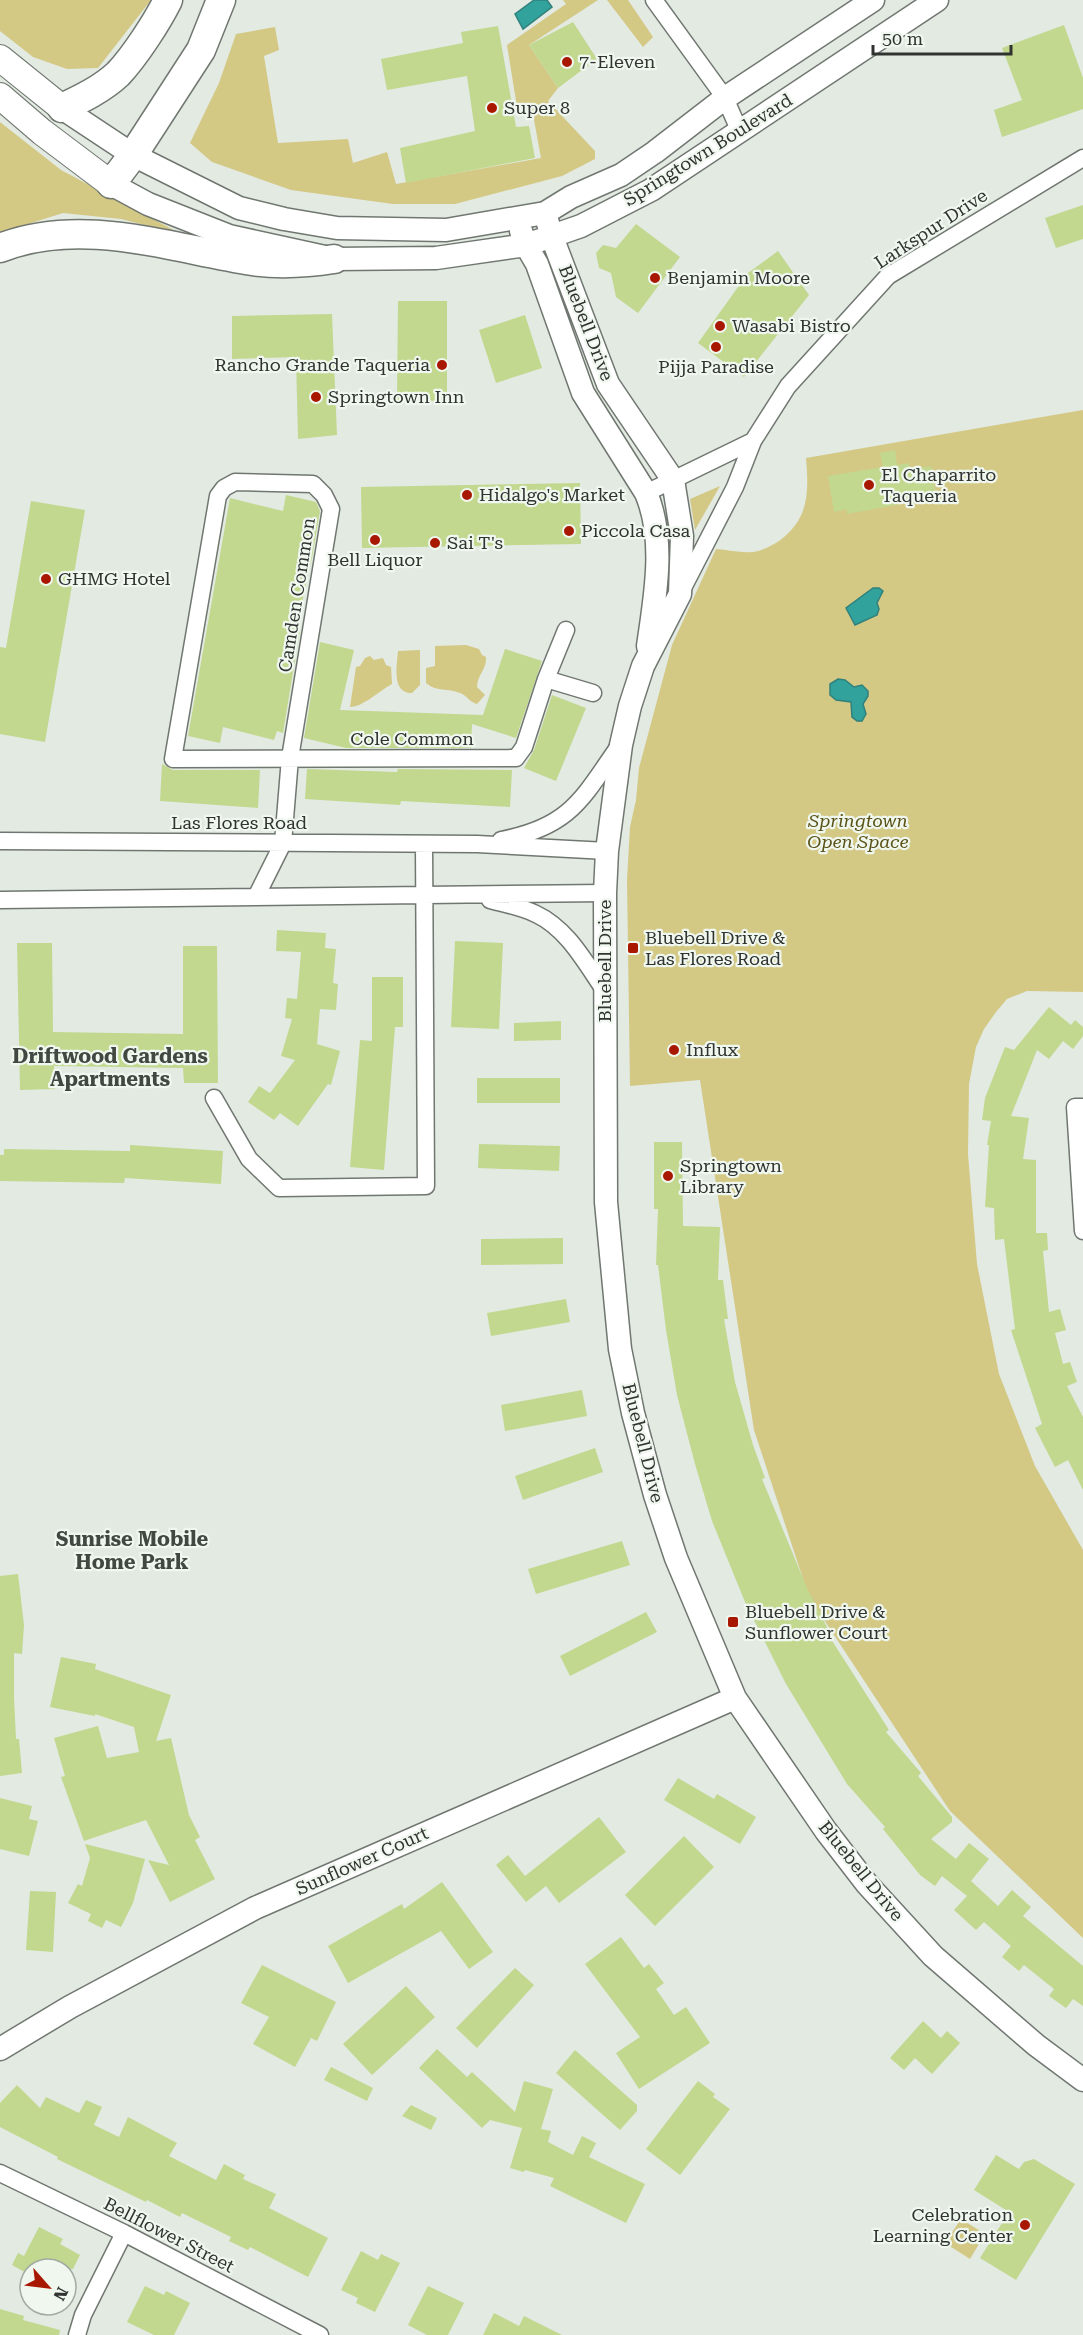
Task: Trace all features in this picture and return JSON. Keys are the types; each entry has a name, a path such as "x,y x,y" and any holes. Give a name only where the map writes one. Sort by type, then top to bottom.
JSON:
{"highway":[{"path":"62,108 87,96 117,74 160,16 168,0"},
{"path":"111,184 133,155 201,50 221,0"},
{"path":"0,248 59,234 111,235 254,261 308,263 334,259"}],"main road":[{"name":"Springtown Boulevard","path":"0,58 62,108"},
{"name":"Springtown Boulevard","path":"0,96 42,132 111,184"}],"street":[{"path":"654,0 725,98 740,132"},
{"name":"Springtown Boulevard","path":"62,108 133,155 239,208 316,224 357,229 446,230 545,213 571,197 621,175 725,98 873,0"},
{"name":"Springtown Boulevard","path":"111,184 148,204 229,236 334,259 436,258 526,245 581,226 651,190 937,0"},
{"name":"Larkspur Drive","path":"680,594 735,487 753,441 788,386 888,276 1083,158"},
{"name":"Bluebell Drive","path":"545,213 608,384 673,480 682,536 680,594 646,659 630,706 621,745 607,851 605,893 606,1202 620,1349 633,1413 662,1516 681,1569 735,1698 826,1831 867,1884 933,1956 1014,2028 1083,2080"},
{"name":"Bluebell Drive","path":"517,219 526,245 537,264 583,393 646,493 654,511 657,577 646,659"},
{"path":"646,493 753,441"},
{"name":"Camden Common","path":"173,759 218,496 224,488 235,482 313,484 324,495 331,509 290,758 283,843 256,897"},
{"path":"566,630 546,679 593,693"},
{"name":"Cole Common","path":"173,759 516,758 524,747 546,679"},
{"name":"Las Flores Road","path":"477,844 540,829 560,819 580,802 621,745"},
{"name":"Las Flores Road","path":"0,841 477,844 607,851"},
{"path":"213,1098 249,1159 279,1188 426,1186 424,844"},
{"path":"0,900 605,893"},
{"path":"472,894 536,914 552,924 574,947 605,992"},
{"path":"1079,1107 1083,1231"},
{"name":"Sunflower Court","path":"0,2049 70,2007 255,1908 735,1698"},
{"name":"Bellflower Street","path":"0,2173 124,2233 320,2335"},
{"path":"77,2335 82,2315 124,2233"}],"green space":[{"path":"0,0 151,0 98,68 67,69 33,57 0,31"},
{"path":"563,0 598,0 529,45 558,88 548,101 595,151 595,159 562,176 455,204 393,204 291,190 212,162 190,143 219,83 236,34 275,27 279,50 264,56 278,143 348,139 353,163 387,152 396,184 541,158 532,109 518,113 507,45 566,4"},
{"path":"607,0 628,0 653,37 643,47"},
{"path":"0,122 61,170 183,235 121,219 63,213 0,233"},
{"name":"Springtown Open Space","path":"1083,410 1083,992 1027,991 1007,999 996,1012 984,1029 976,1047 969,1084 968,1154 977,1264 999,1374 1035,1466 1083,1550 1083,1938 950,1811 809,1597 754,1430 700,1080 630,1086 627,880 630,827 636,800 639,768 672,645 716,549 756,551 773,545 789,533 802,514 805,504 806,458"},
{"path":"720,486 695,530 690,499"},
{"path":"466,645 479,649 486,657 477,687 485,695 477,704 460,693 434,688 426,683 426,668 435,666 435,646"},
{"path":"420,650 420,685 412,693 405,692 398,683 396,670 398,651"},
{"path":"370,656 374,660 383,658 386,665 391,667 392,684 366,702 350,707 356,667"},
{"path":"961,2219 985,2234 970,2259 945,2243"}],"water":[{"path":"534,0 547,0 552,7 523,29 515,14"},
{"path":"873,588 883,591 877,603 879,609 877,615 855,625 846,608"},
{"path":"838,679 845,680 854,687 862,685 868,691 863,704 866,714 862,721 857,721 852,717 851,702 836,700 830,695 830,684"}],"building":[{"path":"573,22 597,59 558,88 529,45"},
{"path":"1064,25 1083,78 1083,109 1002,137 994,110 1022,100 1002,48"},
{"name":"Super 8","path":"498,26 516,127 529,126 535,158 406,183 400,148 475,131 467,76 387,90 381,59 463,43 461,32"},
{"path":"1083,205 1083,239 1056,248 1045,218"},
{"path":"636,224 680,257 638,313 616,297 611,273 599,268 596,253 603,245 616,248"},
{"path":"778,251 809,295 744,377 698,343 748,273"},
{"path":"398,301 447,301 447,401 397,401"},
{"name":"Springtown Inn","path":"332,314 337,435 298,439 296,357 232,359 232,316"},
{"path":"525,315 542,368 496,383 479,330"},
{"name":"El Chaparrito Taqueria","path":"895,450 897,465 909,463 910,470 931,466 936,495 917,498 918,501 847,514 847,509 834,512 828,476 883,467 880,453"},
{"path":"580,483 581,544 362,548 361,487"},
{"path":"286,495 316,502 320,511 296,629 300,630 283,733 277,731 274,740 223,727 220,743 188,736 230,498 283,511"},
{"name":"GHMG Hotel","path":"31,501 85,510 45,742 0,734 0,647 6,648"},
{"path":"320,642 354,650 340,710 483,715 505,649 542,661 516,738 472,724 471,748 346,748 304,738"},
{"path":"552,695 586,708 556,781 524,768 534,750"},
{"path":"162,764 173,770 260,770 258,808 160,801"},
{"path":"307,769 397,772 398,769 512,770 510,807 401,801 400,805 305,799"},
{"path":"277,930 326,933 325,948 336,949 333,983 338,984 336,1010 320,1009 317,1044 340,1051 331,1085 328,1084 298,1126 280,1113 274,1120 248,1102 259,1086 270,1093 295,1060 281,1056 292,1019 285,1018 287,998 297,999 301,952 276,951"},
{"path":"455,941 503,943 499,1029 451,1027"},
{"path":"17,943 52,943 53,1032 183,1034 183,946 217,946 218,1083 184,1083 183,1068 54,1066 55,1089 20,1090"},
{"path":"372,977 403,977 403,1027 395,1027 384,1170 350,1167 360,1040 372,1041"},
{"path":"1049,1007 1071,1025 1075,1020 1083,1027 1083,1036 1073,1049 1063,1041 1049,1059 1037,1050 1011,1116 1029,1118 1023,1159 1036,1160 1036,1233 1047,1233 1048,1250 1043,1251 1049,1312 1060,1309 1066,1330 1055,1333 1063,1364 1070,1362 1077,1382 1067,1386 1083,1417 1083,1490 1068,1460 1055,1467 1035,1428 1042,1424 1011,1330 1015,1329 1004,1239 995,1240 994,1208 985,1207 989,1145 987,1145 991,1121 982,1120 985,1098 1005,1047 1014,1050"},
{"path":"561,1021 561,1040 514,1041 514,1023"},
{"path":"477,1078 560,1078 560,1103 477,1103"},
{"path":"654,1142 682,1142 683,1226 720,1227 718,1280 723,1280 728,1319 724,1319 735,1382 765,1478 762,1479 807,1588 831,1635 829,1636 889,1730 886,1732 921,1773 918,1776 952,1817 952,1822 931,1839 956,1859 969,1843 989,1859 971,1881 998,1906 1012,1890 1031,1907 1023,1916 1083,1966 1083,2006 1073,1999 1066,2008 1049,1996 1054,1989 1024,1965 1019,1971 1002,1957 1011,1946 984,1922 976,1930 954,1910 967,1896 942,1876 935,1886 920,1875 883,1829 885,1827 847,1784 786,1684 745,1602 712,1521 677,1395 658,1265 656,1265 658,1209 654,1209"},
{"path":"479,1144 560,1146 559,1171 478,1168"},
{"path":"130,1145 223,1151 221,1184 125,1178 124,1183 0,1181 0,1155 4,1155 4,1149 130,1151"},
{"path":"563,1238 563,1264 481,1265 481,1239"},
{"path":"566,1299 570,1322 491,1336 487,1313"},
{"path":"582,1390 587,1416 505,1431 501,1405"},
{"path":"595,1448 603,1472 523,1500 515,1476"},
{"path":"622,1541 630,1565 536,1594 528,1569"},
{"path":"18,1574 24,1625 22,1654 14,1653 14,1697 16,1739 19,1739 22,1773 0,1776 0,1576"},
{"path":"646,1612 657,1632 570,1676 560,1656"},
{"path":"61,1657 96,1664 95,1669 171,1695 156,1741 171,1738 189,1815 200,1837 195,1840 215,1879 170,1902 148,1860 169,1865 146,1820 84,1841 61,1777 65,1776 54,1738 98,1726 107,1758 139,1752 134,1727 95,1714 95,1716 50,1707"},
{"path":"678,1778 714,1799 717,1794 756,1817 740,1844 664,1800"},
{"path":"0,1798 32,1806 29,1819 38,1821 29,1856 0,1849"},
{"path":"599,1817 626,1852 559,1903 546,1886 526,1902 496,1865 508,1855 525,1876"},
{"path":"684,1836 714,1867 655,1926 625,1895"},
{"path":"85,1844 145,1859 133,1903 121,1927 106,1920 102,1928 88,1921 91,1914 68,1903 78,1884 82,1886 90,1858"},
{"path":"442,1882 493,1952 469,1969 441,1931 348,1983 328,1946 402,1904 404,1909"},
{"path":"30,1891 56,1892 53,1952 26,1950"},
{"path":"621,1937 644,1968 649,1964 664,1983 656,1989 674,2015 686,2007 710,2043 639,2089 616,2053 640,2037 585,1964"},
{"path":"262,1965 336,2002 317,2041 311,2038 295,2067 253,2044 269,2017 241,2003"},
{"path":"515,1968 534,1985 477,2048 456,2028"},
{"path":"406,1986 435,2017 372,2075 343,2044"},
{"path":"923,2021 941,2038 947,2031 960,2043 932,2074 915,2058 904,2070 890,2058"},
{"path":"437,2049 467,2077 472,2072 515,2112 524,2081 553,2089 541,2129 551,2131 548,2142 573,2155 582,2136 596,2143 589,2157 645,2184 626,2223 550,2186 554,2178 510,2168 522,2128 490,2120 482,2128 419,2068"},
{"path":"575,2050 637,2105 637,2111 620,2130 556,2073"},
{"path":"331,2067 373,2088 367,2101 324,2080"},
{"path":"698,2081 715,2094 713,2097 730,2109 680,2175 646,2149"},
{"path":"17,2085 40,2108 46,2097 79,2113 86,2100 102,2107 94,2125 119,2137 128,2117 177,2143 169,2156 216,2180 224,2164 245,2175 243,2179 276,2194 269,2208 328,2238 308,2277 250,2247 248,2250 229,2241 231,2237 182,2213 180,2217 57,2159 58,2157 0,2127 0,2103"},
{"path":"411,2105 437,2118 431,2130 402,2116"},
{"name":"Celebration Learning Center","path":"996,2155 1019,2169 1024,2162 1034,2159 1075,2184 1016,2280 980,2258 1009,2212 974,2190"},
{"path":"39,2227 63,2239 60,2244 80,2255 78,2259 78,2257 18,2257 18,2268 12,2265 18,2253 24,2256"},
{"path":"361,2251 378,2260 381,2254 400,2263 375,2312 356,2303 358,2298 341,2290"},
{"path":"145,2286 164,2295 166,2291 190,2303 174,2335 154,2335 127,2322"},
{"path":"428,2286 464,2303 448,2335 427,2335 408,2325"},
{"path":"0,2309 18,2314 18,2317 24,2317 23,2320 60,2330 59,2335 0,2335"},
{"path":"494,2313 519,2326 524,2316 562,2335 483,2335"}],"place":[{"name":"7-Eleven","path":"567,62"},
{"name":"Super 8","path":"492,108"},
{"name":"Benjamin Moore","path":"655,278"},
{"name":"Wasabi Bistro","path":"720,326"},
{"name":"Pijja Paradise","path":"716,347"},
{"name":"Rancho Grande Taqueria","path":"442,365"},
{"name":"Springtown Inn","path":"316,397"},
{"name":"El Chaparrito Taqueria","path":"869,485"},
{"name":"Hidalgo's Market","path":"467,495"},
{"name":"Piccola Casa","path":"569,531"},
{"name":"Bell Liquor","path":"375,540"},
{"name":"Sai T's","path":"435,543"},
{"name":"GHMG Hotel","path":"46,579"},
{"name":"Bluebell Drive & Las Flores Road","path":"633,948"},
{"name":"Influx","path":"674,1050"},
{"name":"Springtown Library","path":"668,1176"},
{"name":"Bluebell Drive & Sunflower Court","path":"733,1622"},
{"name":"Celebration Learning Center","path":"1025,2225"}],"district":[{"name":"Driftwood Gardens Apartments","path":"110,1068"},
{"name":"Sunrise Mobile Home Park","path":"132,1550"}]}
